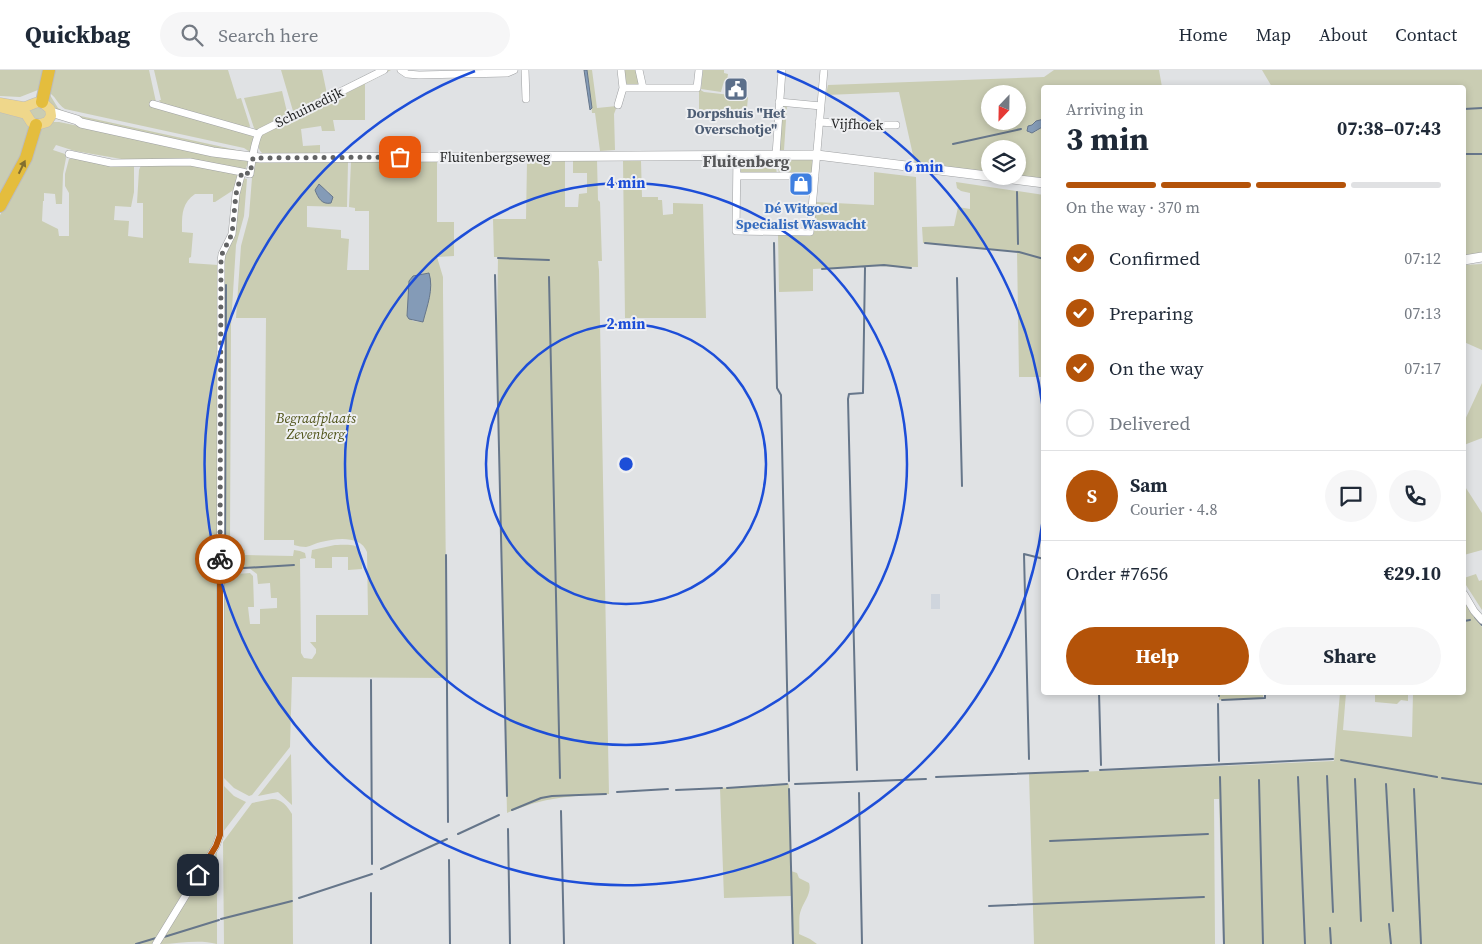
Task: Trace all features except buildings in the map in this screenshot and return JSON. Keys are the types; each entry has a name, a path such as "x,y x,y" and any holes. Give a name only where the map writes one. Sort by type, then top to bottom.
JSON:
{"highway":[{"path":"42,102 49,70"},
{"path":"0,206 23,166 36,125"}],"main road":[{"path":"0,102 23,107 42,102 48,106 50,116 44,124 36,125 31,122 26,114 0,107"}],"street":[{"name":"Schuinedijk","path":"253,158 258,134 384,70"},
{"path":"402,70 407,74 419,75 508,73 514,70"},
{"path":"525,70 526,99"},
{"path":"618,105 623,88 621,70"},
{"path":"639,70 643,88"},
{"path":"623,88 697,88 699,70"},
{"path":"776,155 782,70"},
{"name":"Vijfhoek","path":"737,176 736,231 810,232 824,70"},
{"path":"779,102 821,106"},
{"path":"153,104 258,134"},
{"name":"Fluitenbergseweg","path":"50,116 76,124 81,123 213,152 253,158 817,155 1041,183"},
{"name":"Vijfhoek","path":"819,122 868,126 896,125"},
{"path":"69,154 112,163 190,162 250,174 253,158"},
{"path":"737,155 737,176 815,176"},
{"path":"156,944 216,846 220,835 221,262 222,254 232,234 236,194 242,172"},
{"path":"1466,260 1482,257"},
{"path":"1466,597 1482,620"}],"shaded area":[{"path":"931,594 940,594 940,609 931,609"}],"green space":[{"path":"0,70 46,70 38,90 20,97 0,96"},
{"path":"53,70 149,70 156,102 251,133 253,140 250,152 244,148 65,109 48,92"},
{"path":"154,70 228,70 237,99 241,98 250,126 248,129 162,105 159,100 161,100"},
{"path":"281,70 322,70 327,94 293,111"},
{"path":"387,70 391,70 365,84 365,120 333,120 335,131 322,131 321,126 301,129 303,146 320,145 320,153 263,154 259,150 260,135"},
{"path":"587,70 592,70 597,108 617,106 614,114 615,150 600,151 595,113 592,113"},
{"path":"624,70 636,70 641,84 627,84"},
{"path":"703,70 724,70 724,73 728,74 727,81 724,81 721,92 701,89"},
{"path":"1054,70 1159,70 1162,85 1041,85 1041,120 1035,121 1027,127 1029,133 1041,128 1041,180 1026,177 1026,140 981,140 981,172 915,164 899,92 826,95 828,85 1044,77"},
{"path":"1262,70 1482,70 1482,255 1466,257 1466,85 1271,85"},
{"path":"699,89 704,92 748,97 747,108 744,108 743,116 699,116"},
{"path":"282,91 288,116 261,130 256,130 244,98"},
{"path":"50,95 58,108 67,113 246,152 240,154 88,121 56,111 48,101"},
{"path":"0,104 36,105 48,111 43,122"},
{"path":"787,105 784,150 779,150 782,107"},
{"path":"0,109 19,113 33,127 0,201"},
{"path":"52,122 247,160 248,163 245,170 192,161 133,161 75,151 56,145 53,150 65,154 66,158 63,174 62,204 56,204 55,194 44,193 43,201 42,221 58,229 59,236 69,236 69,193 65,186 65,174 69,159 134,165 134,192 131,207 115,206 114,220 129,221 128,236 143,238 143,203 137,203 141,165 182,163 238,174 239,176 235,189 215,202 213,202 213,194 195,194 187,202 182,216 182,232 193,233 189,263 218,265 216,840 153,944 0,944 0,215 23,175 38,130"},
{"path":"767,157 767,160 775,162 777,174 774,172 751,172 749,174 739,172 740,159"},
{"path":"791,157 813,159 814,172 807,174 805,172 784,172 779,174 778,167 782,165 782,162 790,160"},
{"path":"597,160 602,261 598,261 609,794 545,800 507,813 497,328 498,257 494,257 493,219 526,219 527,162 565,161 565,207 578,207 579,194 587,193 587,173 573,173 573,161"},
{"name":"Begraafplaats Zevenberg","path":"257,161 348,162 347,207 307,206 307,227 341,230 341,238 349,239 347,270 369,270 369,211 355,211 355,208 349,207 351,162 437,162 437,222 454,222 454,256 437,257 443,277 447,678 292,677 290,747 252,795 249,796 234,788 223,777 223,577 225,575 250,573 253,576 254,607 248,607 250,624 260,624 260,609 277,608 277,598 271,598 270,583 258,584 257,574 249,568 223,570 223,259 242,178 247,179 244,216 236,245 231,325 230,542 235,547 245,550 245,555 293,556 294,550 305,553 306,558 300,559 301,653 304,658 312,659 316,653 316,649 310,642 316,642 316,615 368,615 367,552 359,543 354,540 341,539 302,547 294,545 294,540 264,540 266,318 236,318 241,246 249,216 253,165","holes":["318,185 328,191 330,194 318,197 315,190","429,273 423,322 413,321 407,316 413,276"]},
{"path":"623,161 641,161 642,197 658,197 658,200 662,200 663,215 673,214 673,203 703,204 706,318 625,318"},
{"path":"874,172 916,177 918,267 866,266 813,269 813,291 779,292 778,234 813,235 815,202 874,205"},
{"path":"956,182 1041,195 1041,377 1019,377 1017,251 923,243 922,227 954,226 958,207 970,209 970,193 957,188"},
{"path":"1482,264 1482,350 1466,343 1466,265"},
{"path":"1482,383 1482,438 1466,444 1466,418"},
{"path":"1466,488 1482,513 1482,550 1466,554"},
{"path":"335,545 358,547 361,555 362,569 348,570 348,557 332,557 332,568 315,568 315,559 311,558 312,550"},
{"path":"1476,574 1479,581 1482,580 1482,610 1466,585 1466,577"},
{"path":"1466,604 1482,627 1482,944 1223,944 1219,799 1214,799 1215,944 1034,944 1029,774 1334,761 1340,695 1346,695 1343,730 1412,737 1413,695 1466,695"},
{"path":"1219,695 1263,695 1263,698 1219,700"},
{"path":"1375,695 1408,695 1408,701 1401,700 1397,704 1375,702"},
{"path":"291,754 292,805 278,792 258,796"},
{"path":"789,784 791,871 797,873 799,878 809,883 810,887 809,894 800,913 799,934 817,944 792,944 791,896 724,898 720,788"},
{"path":"223,785 234,796 246,802 223,832"},
{"path":"272,799 281,802 292,814 293,944 224,944 223,842 252,803"},
{"path":"217,852 217,944 195,942 159,944"}],"water":[{"path":"584,70 587,70 592,108 590,110"},
{"path":"1041,120 1041,128 1032,133 1027,131 1028,126"},
{"path":"319,184 333,197 331,203 325,203 319,198 315,190"},
{"path":"429,273 431,285 423,322 409,319 407,316 409,281 413,276"}],"waterway":[{"path":"1466,109 1482,108"},
{"path":"953,144 1016,130"},
{"path":"1466,154 1482,154"},
{"path":"1017,192 1018,244"},
{"path":"774,243 777,388 781,395 789,781"},
{"path":"925,243 1019,252 1041,258"},
{"path":"498,258 549,260"},
{"path":"822,269 884,265 911,268"},
{"path":"857,770 848,399 849,394 863,393 865,268"},
{"path":"495,275 507,796"},
{"path":"549,277 560,778"},
{"path":"957,278 962,486"},
{"path":"226,285 225,567 228,569 294,565"},
{"path":"1029,759 1024,554 1041,558"},
{"path":"446,555 448,822"},
{"path":"1475,617 1482,625"},
{"path":"1466,621 1470,620"},
{"path":"371,680 372,864"},
{"path":"1099,695 1101,765"},
{"path":"1222,700 1265,698 1265,695"},
{"path":"1218,704 1219,761"},
{"path":"1100,770 1333,759"},
{"path":"1341,760 1437,777"},
{"path":"936,777 1088,771"},
{"path":"1327,776 1333,912"},
{"path":"1220,777 1224,944"},
{"path":"1298,777 1305,944"},
{"path":"1442,778 1482,784"},
{"path":"795,784 926,779"},
{"path":"1355,779 1361,921"},
{"path":"1259,780 1263,944"},
{"path":"727,788 787,784"},
{"path":"1386,784 1393,911"},
{"path":"676,790 722,788"},
{"path":"617,792 668,789"},
{"path":"789,789 793,944"},
{"path":"1414,789 1421,944"},
{"path":"859,793 862,944"},
{"path":"512,810 541,798 552,796 606,794"},
{"path":"561,811 564,944"},
{"path":"458,834 499,815"},
{"path":"508,829 510,944"},
{"path":"1050,841 1208,834"},
{"path":"381,869 447,839"},
{"path":"449,860 450,944"},
{"path":"299,898 372,874"},
{"path":"371,893 371,944"},
{"path":"989,906 1204,897"},
{"path":"221,919 292,901"},
{"path":"164,937 219,920"},
{"path":"1389,924 1391,944"},
{"path":"1330,928 1331,944"},
{"path":"136,944 156,938"}],"way so far":[{"path":"220,559 221,262 222,254 232,234 236,194 242,172 250,174 251,160 253,158 400,157"}],"place":[{"name":"Dorpshuis \"Het Overschotje\"","path":"736,89"},
{"name":"Dé Witgoed Specialist Waswacht","path":"801,184"}],"district":[{"name":"Fluitenberg","path":"746,161"}],"route":[{"path":"198,875 220,839 220,559"}]}
